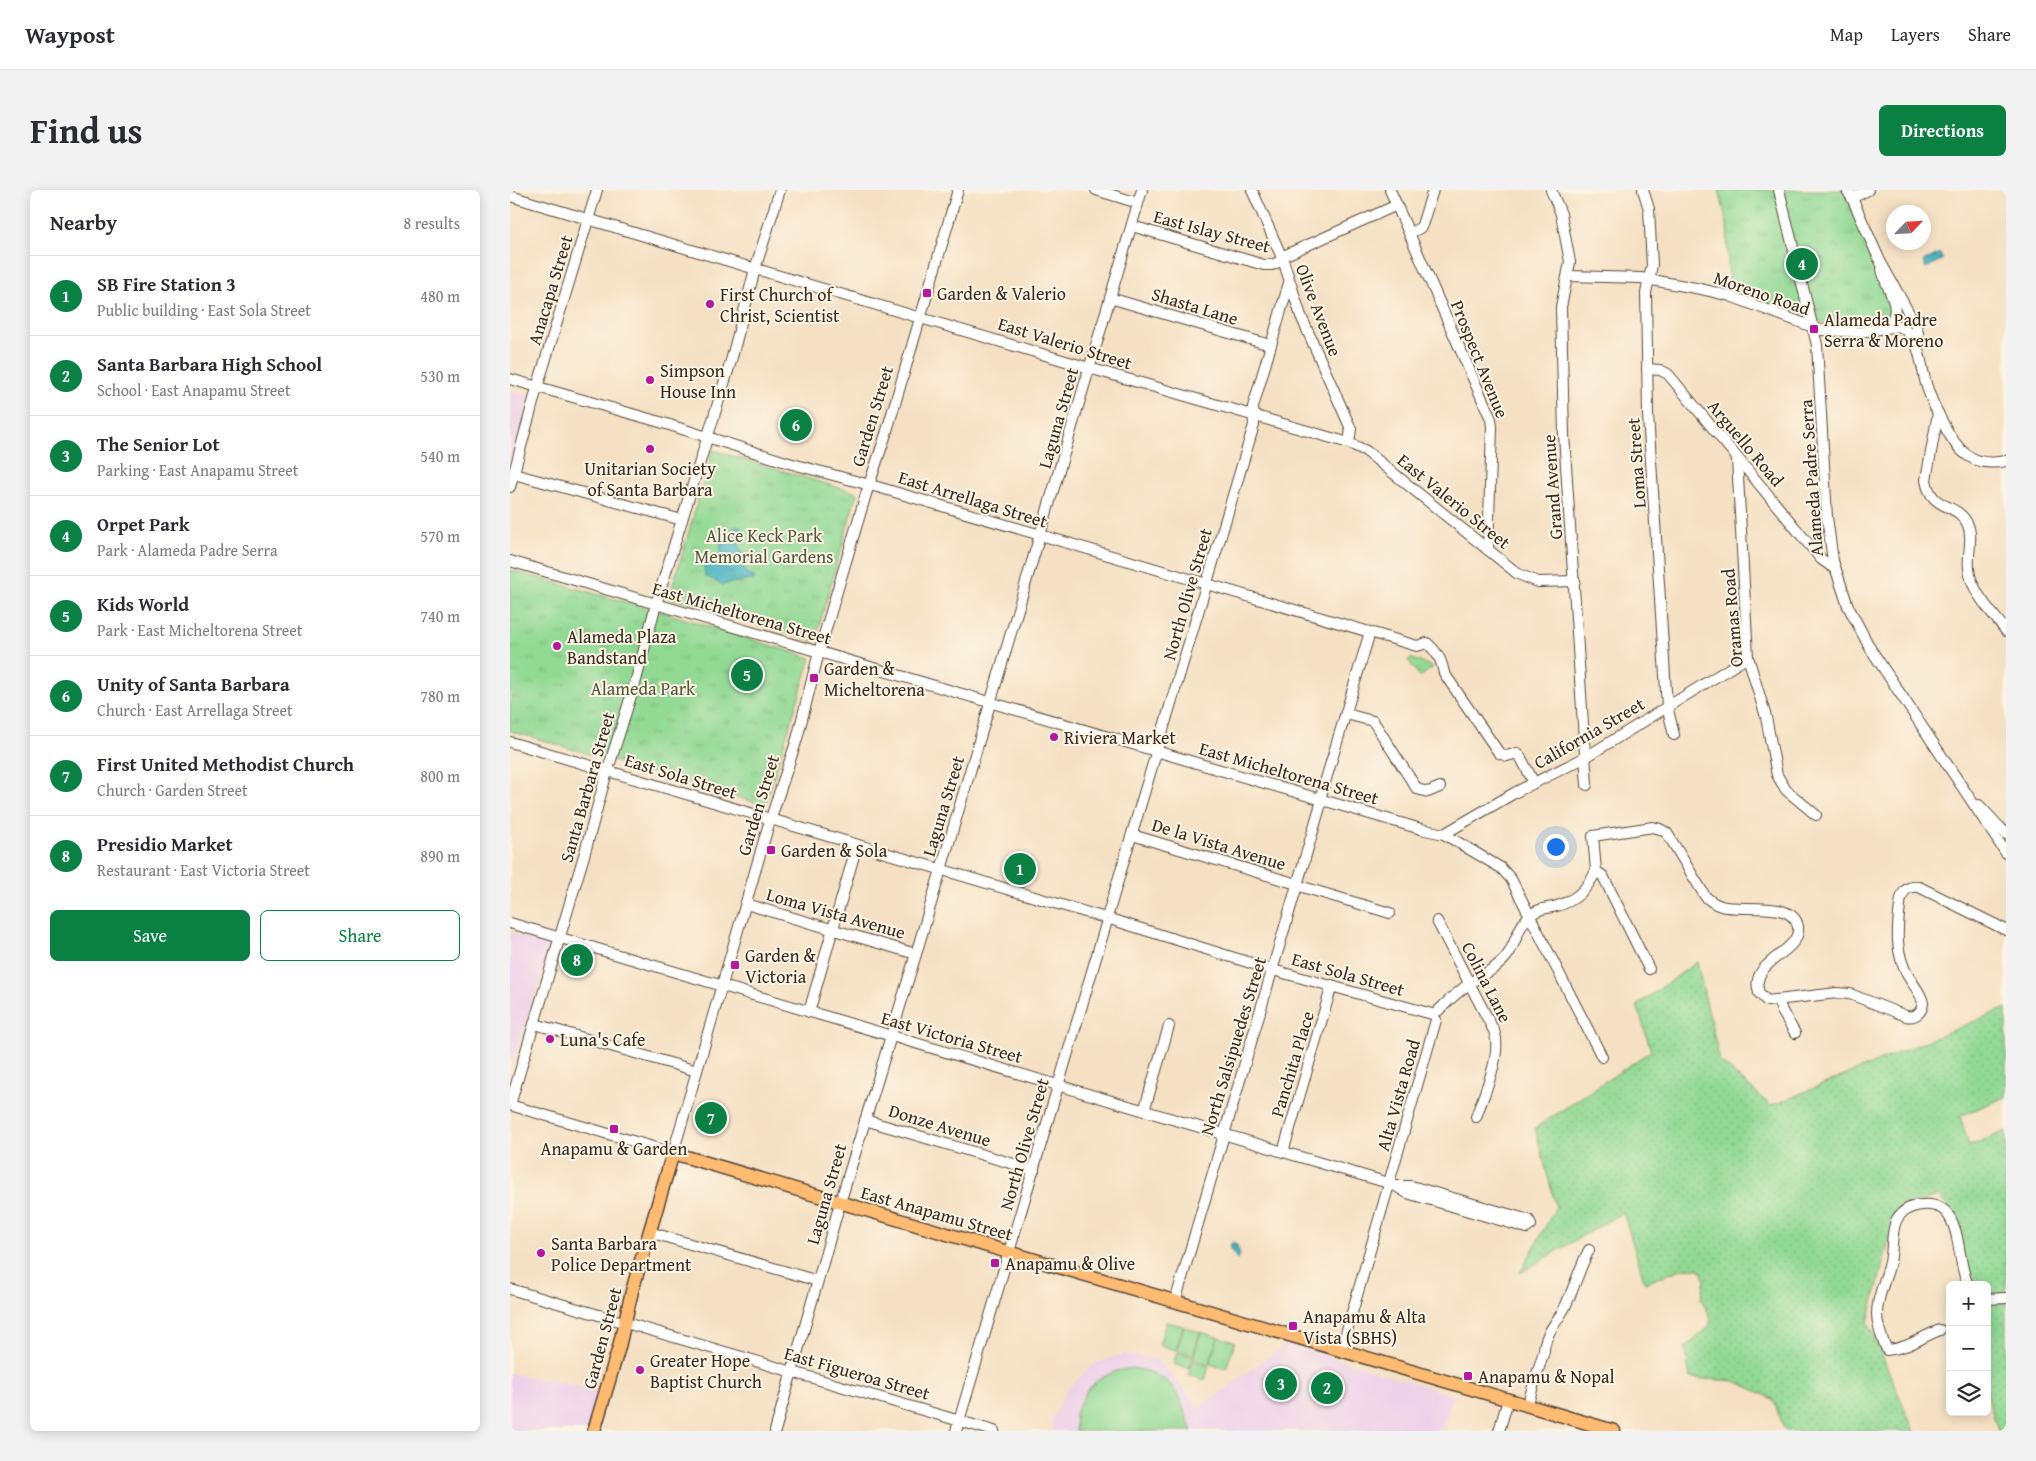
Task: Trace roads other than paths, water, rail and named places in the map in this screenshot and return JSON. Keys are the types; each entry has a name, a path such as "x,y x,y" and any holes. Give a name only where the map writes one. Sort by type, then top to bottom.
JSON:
{"main road":[{"name":"East Anapamu Street","path":"673,1153 1614,1431"},
{"name":"Garden Street","path":"594,1431 673,1153"}],"street":[{"name":"Anacapa Street","path":"510,487 537,388 597,190"},
{"name":"Santa Barbara Street","path":"510,1105 636,680 656,604 731,361 780,190"},
{"name":"Garden Street","path":"673,1153 770,820 797,738 819,652 958,190"},
{"name":"East Islay Street","path":"1096,190 1138,202"},
{"name":"Laguna Street","path":"775,1431 840,1203 991,703 1142,190"},
{"name":"Olive Avenue","path":"1252,190 1282,258 1301,316 1350,429 1349,443"},
{"name":"Prospect Avenue","path":"1390,190 1491,419 1488,550"},
{"path":"1410,233 1422,225 1433,190"},
{"name":"Grand Avenue","path":"1551,190 1561,214 1570,262 1561,307 1564,435 1588,785"},
{"name":"Loma Street","path":"1643,190 1649,209 1652,265 1646,293 1648,415 1667,706 1674,735"},
{"name":"Alameda Padre Serra","path":"1779,190 1813,328 1819,366 1827,525 1835,569 1848,606 1866,640 2006,853"},
{"path":"1868,190 1849,194 1880,262 1916,324 1918,332 1917,348"},
{"name":"East Valerio Street","path":"510,196 1349,443 1366,451 1518,574 1538,582 1575,581"},
{"name":"East Islay Street","path":"1132,226 1264,265 1272,265 1282,258 1397,205"},
{"path":"1880,262 1884,280 1896,309 1894,319 1886,327"},
{"name":"Moreno Road","path":"1568,276 1593,275 1649,279 1730,296 1821,330 1860,332 1886,327"},
{"name":"North Olive Street","path":"956,1431 1254,425 1253,407 1289,283"},
{"name":"Shasta Lane","path":"1110,298 1270,346"},
{"path":"1886,327 1899,326 1907,330 1914,338 1926,386 1952,440 1963,453 1986,462 2006,461"},
{"name":"Arguello Road","path":"1648,369 1660,370 1668,374 1824,561 1835,569"},
{"name":"East Arrellaga Street","path":"510,379 789,463 1417,646 1427,643 1438,652 1444,673 1498,753 1507,756 1517,753 1534,782"},
{"path":"1938,413 1926,480 1928,490 1937,502 1962,515 1968,525 1970,537 1968,555 1973,585 2006,631"},
{"name":"Oramas Road","path":"1737,459 1748,657 1766,717 1777,775 1786,790 1816,815"},
{"path":"514,474 682,520"},
{"name":"East Micheltorena Street","path":"510,561 1420,829 1444,834 1501,868 1511,879 1602,1057"},
{"name":"North Salsipuedes Street","path":"1174,1302 1273,970 1370,632"},
{"name":"California Street","path":"1444,834 1534,782 1586,757 1748,657"},
{"path":"1346,714 1373,721 1417,789 1428,792 1440,787"},
{"name":"East Sola Street","path":"510,742 1273,970 1436,1015"},
{"name":"Alameda Padre Serra","path":"1966,792 2006,834"},
{"path":"1436,1015 1470,984 1502,962 1508,955 1517,934 1530,916 1538,910 1560,905 1576,896 1590,884 1596,872 1593,836 1652,827 1660,828 1669,837 1705,896 1712,902 1725,907 1778,910 1790,914 1797,924 1798,932 1795,939 1766,965 1760,976 1757,985 1759,993 1767,1001 1838,993 1850,994 1906,1016 1918,1014 1924,1002 1905,971 1899,952 1897,934 1901,897 1905,890 1911,887 1919,887 2006,930"},
{"name":"De la Vista Avenue","path":"1132,835 1390,913"},
{"path":"809,1012 857,845"},
{"path":"1596,872 1603,876 1650,969"},
{"name":"Loma Vista Avenue","path":"746,904 916,954"},
{"name":"Colina Lane","path":"1437,921 1494,1031 1497,1045 1476,1117"},
{"name":"East Victoria Street","path":"510,924 1391,1184 1411,1186 1529,1220 1532,1225 1527,1228 1407,1193 1391,1184"},
{"name":"Panchita Place","path":"1283,1152 1332,985"},
{"path":"1778,1000 1779,1006 1795,1033"},
{"name":"Alta Vista Road","path":"1341,1350 1391,1184 1436,1015"},
{"path":"535,1024 698,1071"},
{"path":"1144,1111 1169,1026"},
{"name":"East Anapamu Street","path":"510,1105 673,1153"},
{"name":"Donze Avenue","path":"865,1120 1034,1170"},
{"path":"1940,1330 1912,1345 1900,1349 1887,1350 1883,1341 1877,1315 1878,1300 1890,1263 1895,1224 1900,1215 1922,1205 1934,1205 1944,1210 1953,1225 1967,1281"},
{"path":"649,1232 818,1281"},
{"path":"1528,1406 1544,1351 1544,1343 1564,1309 1581,1264 1589,1250"},
{"name":"East Figueroa Street","path":"510,1289 994,1431"},
{"path":"1991,1299 2006,1298"},
{"path":"1499,1431 1508,1400"}],"water":[{"path":"1939,253 1943,259 1926,268 1923,262"},
{"path":"738,525 743,529 739,540 741,550 748,554 750,558 744,562 743,566 747,574 754,577 754,580 723,585 705,576 704,566 720,554 721,541 725,535"},
{"path":"1234,1242 1240,1255 1237,1259 1229,1247"}],"place":[{"name":"Orpet Park","path":"1802,264"},
{"name":"Garden & Valerio","path":"927,293"},
{"name":"First Church of Christ, Scientist","path":"710,304"},
{"name":"Alameda Padre Serra & Moreno","path":"1814,329"},
{"name":"Simpson House Inn","path":"650,380"},
{"name":"Unity of Santa Barbara","path":"796,425"},
{"name":"Unitarian Society of Santa Barbara","path":"650,449"},
{"name":"Alameda Plaza Bandstand","path":"557,646"},
{"name":"Kids World","path":"747,675"},
{"name":"Garden & Micheltorena","path":"814,678"},
{"name":"Riviera Market","path":"1054,737"},
{"name":"Garden & Sola","path":"771,850"},
{"name":"SB Fire Station 3","path":"1020,869"},
{"name":"Presidio Market","path":"577,960"},
{"name":"Garden & Victoria","path":"735,965"},
{"name":"Luna's Cafe","path":"550,1039"},
{"name":"First United Methodist Church","path":"711,1118"},
{"name":"Anapamu & Garden","path":"614,1129"},
{"name":"Santa Barbara Police Department","path":"541,1253"},
{"name":"Anapamu & Olive","path":"995,1263"},
{"name":"Anapamu & Alta Vista (SBHS)","path":"1293,1326"},
{"name":"Greater Hope Baptist Church","path":"640,1370"},
{"name":"Anapamu & Nopal","path":"1468,1376"},
{"name":"The Senior Lot","path":"1281,1384"},
{"name":"Santa Barbara High School","path":"1327,1388"}],"park label":[{"name":"Alice Keck Park Memorial Gardens","path":"764,545"},
{"name":"Alameda Park","path":"643,688"}]}
